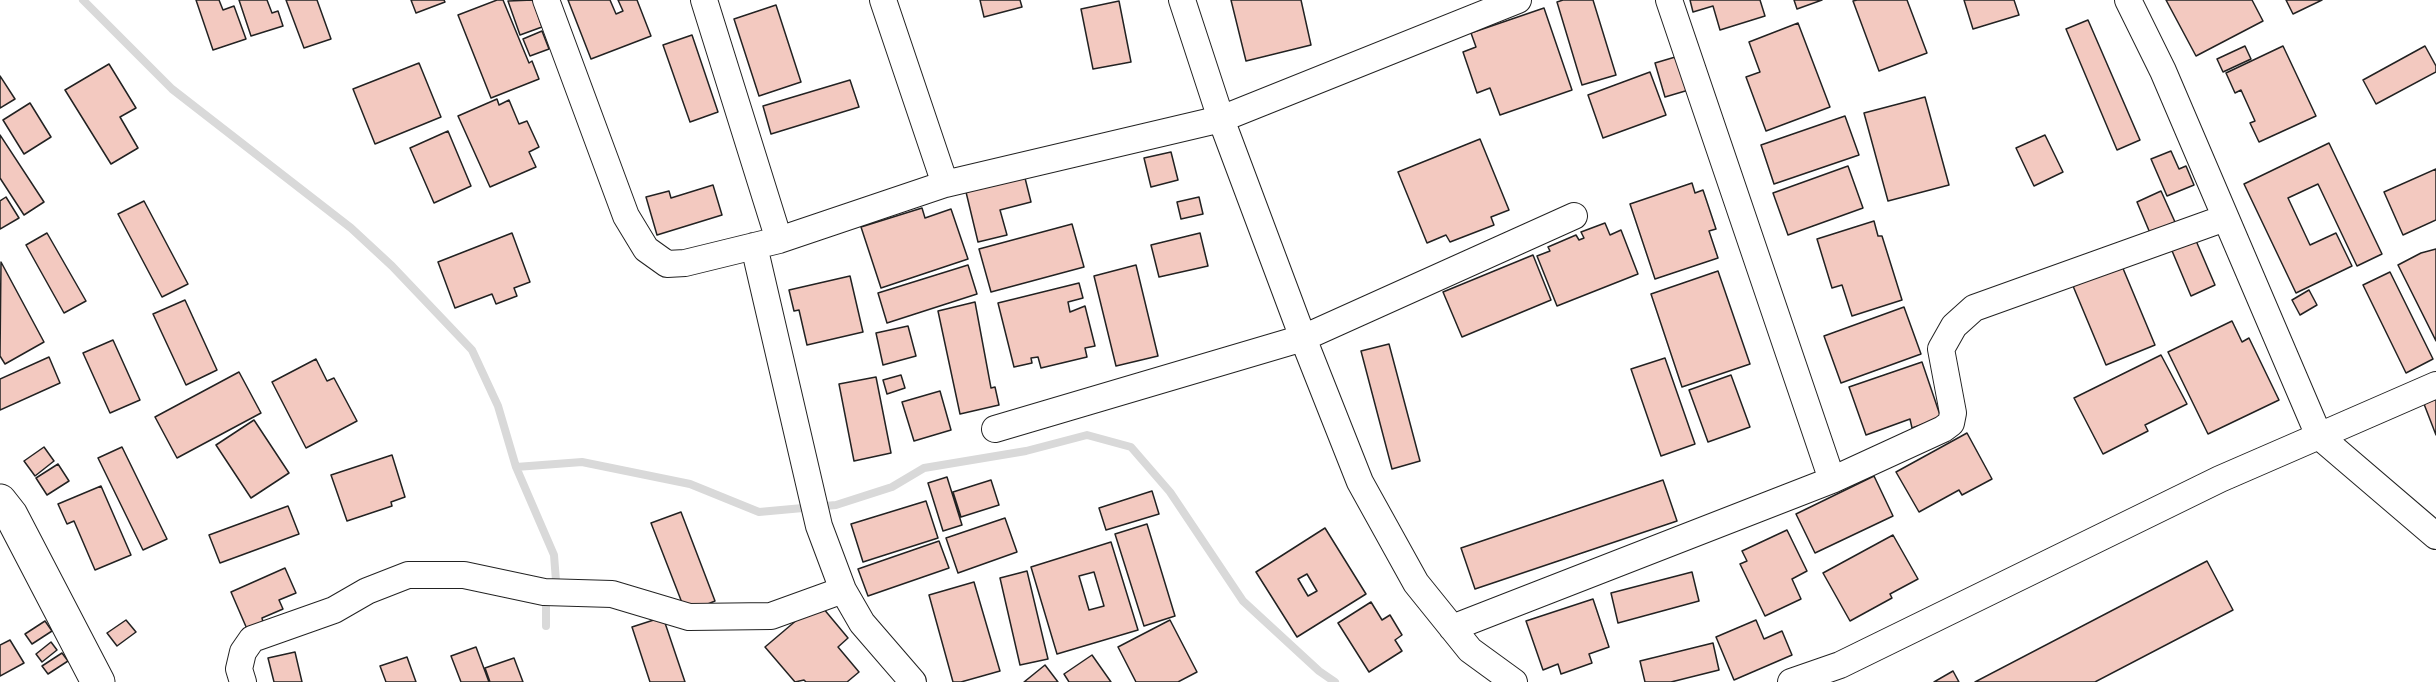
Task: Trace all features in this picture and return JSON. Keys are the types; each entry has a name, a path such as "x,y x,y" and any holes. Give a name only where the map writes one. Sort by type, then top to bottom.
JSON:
{"street":[{"path":"546,0 626,216 646,249 667,264 685,263 778,240 945,184 1221,119 1518,0"},
{"path":"704,0 778,240"},
{"path":"883,0 945,184"},
{"path":"1182,0 1221,119 1360,482 1416,583 1470,650 1514,682"},
{"path":"1669,0 1832,480"},
{"path":"2128,0 2163,71 2319,436 2436,536"},
{"path":"995,429 1303,338 1574,216"},
{"path":"1452,628 1832,480 1943,429 1951,423 1953,413 1941,349 1954,326 1974,308 2225,218"},
{"path":"754,246 814,508 843,590 862,623 913,682"},
{"path":"1791,682 1840,665 2220,478 2436,385"},
{"path":"0,501 11,515 98,682"},
{"path":"243,682 239,669 243,652 252,639 334,610 367,591 408,575 464,575 553,593 612,594 689,617 771,616 843,590"}],"building":[{"path":"196,0 219,0 223,10 234,6 246,39 213,50"},
{"path":"239,0 267,0 272,13 278,11 283,26 251,36"},
{"path":"286,0 317,0 331,39 304,48"},
{"path":"411,0 444,0 445,2 416,13"},
{"path":"497,0 503,0 529,63 532,61 539,79 491,98 458,15"},
{"path":"533,0 542,27 520,35 508,1"},
{"path":"568,0 610,0 616,14 623,11 618,0 637,0 651,36 591,59"},
{"path":"980,0 1020,0 1022,7 984,17"},
{"path":"1231,0 1301,0 1311,45 1246,61"},
{"path":"1593,0 1616,75 1582,85 1557,2"},
{"path":"1690,0 1760,0 1765,16 1720,30 1713,6 1693,12"},
{"path":"1794,0 1822,0 1797,9"},
{"path":"1907,0 1927,53 1879,71 1853,1"},
{"path":"1964,0 2014,0 2019,15 1973,29"},
{"path":"2166,0 2252,0 2263,21 2196,56"},
{"path":"2286,0 2322,0 2293,14"},
{"path":"1119,1 1131,62 1093,69 1081,9"},
{"path":"776,5 801,82 759,96 734,19"},
{"path":"1544,8 1572,90 1500,115 1490,88 1477,93 1463,52 1476,47 1471,33"},
{"path":"2088,20 2140,140 2117,150 2066,29"},
{"path":"1798,23 1830,107 1766,131 1746,77 1760,72 1749,42"},
{"path":"542,31 549,49 530,56 523,39"},
{"path":"692,35 718,112 690,122 663,45"},
{"path":"2245,46 2251,59 2223,72 2217,59"},
{"path":"2283,46 2316,116 2259,142 2250,123 2255,121 2241,90 2235,93 2226,73"},
{"path":"2425,46 2436,66 2436,72 2376,104 2363,80"},
{"path":"1682,55 1692,89 1665,97 1655,63"},
{"path":"419,63 441,117 375,144 353,89"},
{"path":"109,64 136,108 120,117 138,148 111,164 65,90"},
{"path":"1650,72 1666,115 1603,138 1588,95"},
{"path":"0,76 15,99 0,108"},
{"path":"850,80 859,107 771,134 763,106"},
{"path":"1925,97 1949,185 1888,201 1864,113"},
{"path":"497,99 499,105 509,100 519,124 527,121 539,147 529,152 536,167 490,187 458,116"},
{"path":"30,103 51,137 24,154 3,120"},
{"path":"1845,116 1859,155 1774,184 1761,145"},
{"path":"448,131 471,186 434,203 410,148"},
{"path":"0,135 44,202 24,215 0,178"},
{"path":"2045,135 2063,172 2034,186 2016,148"},
{"path":"1480,139 1509,210 1491,217 1494,225 1450,242 1446,235 1427,243 1398,172"},
{"path":"2329,143 2382,254 2357,266 2318,184 2288,198 2310,245 2336,233 2352,266 2296,293 2244,184"},
{"path":"2171,151 2179,169 2186,166 2194,185 2167,196 2151,159"},
{"path":"1171,152 1178,180 1151,187 1144,158"},
{"path":"1848,166 1863,208 1788,235 1773,193"},
{"path":"2436,169 2436,220 2403,235 2384,192"},
{"path":"1025,178 1031,202 1000,210 1007,235 978,242 966,192"},
{"path":"1692,183 1695,193 1703,190 1716,229 1709,231 1718,258 1655,279 1630,204"},
{"path":"713,185 722,215 657,235 646,197 669,191 671,198"},
{"path":"2161,191 2175,222 2150,233 2137,202"},
{"path":"6,197 19,218 0,229 0,201"},
{"path":"1199,197 1203,214 1181,219 1177,202"},
{"path":"144,201 188,284 162,297 118,214"},
{"path":"922,208 925,218 951,209 968,259 881,288 861,227"},
{"path":"1874,221 1878,236 1882,236 1902,300 1852,316 1842,285 1832,288 1817,239"},
{"path":"1605,223 1610,235 1621,230 1638,274 1557,306 1537,256 1550,251 1548,247 1576,235 1579,240 1584,238 1581,232"},
{"path":"1072,224 1084,267 991,292 979,249"},
{"path":"47,233 86,301 64,313 26,245"},
{"path":"512,233 530,282 514,288 517,296 496,304 492,294 455,308 438,262"},
{"path":"1200,233 1208,266 1159,277 1151,245"},
{"path":"2194,236 2215,285 2191,296 2170,246"},
{"path":"2436,249 2436,341 2398,265 2421,253"},
{"path":"1533,255 1551,300 1462,337 1443,292"},
{"path":"1,262 44,342 5,364 0,356"},
{"path":"968,265 977,294 887,323 878,293"},
{"path":"1136,265 1158,356 1116,366 1094,276"},
{"path":"2122,266 2155,345 2106,365 2073,286"},
{"path":"1718,271 1750,364 1682,387 1651,294"},
{"path":"2390,272 2433,359 2406,373 2363,285"},
{"path":"850,276 863,332 807,345 799,310 794,311 789,290"},
{"path":"1079,283 1083,298 1068,302 1070,312 1085,306 1095,346 1085,348 1087,357 1041,368 1038,357 1031,358 1032,363 1014,367 998,303"},
{"path":"2309,290 2317,305 2300,315 2292,300"},
{"path":"185,300 217,370 186,385 153,314"},
{"path":"975,302 991,388 995,387 999,405 960,414 938,311"},
{"path":"1904,307 1921,354 1841,383 1824,336"},
{"path":"2232,321 2242,342 2249,338 2279,400 2208,434 2168,352"},
{"path":"908,326 916,356 883,365 876,333"},
{"path":"113,340 140,400 110,413 83,353"},
{"path":"1389,344 1420,461 1392,469 1361,351"},
{"path":"2161,355 2187,404 2145,425 2148,431 2103,454 2074,398"},
{"path":"49,357 60,383 0,410 0,379"},
{"path":"1665,358 1695,444 1661,456 1631,369"},
{"path":"316,359 327,381 334,378 357,421 306,448 272,382"},
{"path":"1922,362 1941,418 1912,428 1910,419 1866,435 1849,387"},
{"path":"239,372 261,413 177,458 155,417"},
{"path":"901,375 905,388 887,394 883,380"},
{"path":"1731,375 1750,427 1708,442 1689,390"},
{"path":"876,377 891,453 854,461 839,384"},
{"path":"940,391 951,430 914,441 902,402"},
{"path":"2436,399 2436,435 2424,404"},
{"path":"254,420 289,473 251,498 216,445"},
{"path":"1967,433 1992,479 1962,495 1959,490 1919,512 1896,472"},
{"path":"44,447 54,461 35,476 24,461"},
{"path":"122,447 167,539 143,550 98,458"},
{"path":"392,455 405,497 391,502 392,506 347,521 331,475"},
{"path":"58,464 69,481 47,495 36,478"},
{"path":"1874,476 1893,516 1815,553 1796,514"},
{"path":"947,477 962,525 943,531 928,483"},
{"path":"991,480 999,505 961,517 953,492"},
{"path":"1663,480 1677,521 1475,589 1461,548"},
{"path":"101,486 131,555 95,570 74,521 67,524 58,504"},
{"path":"1152,491 1159,514 1106,530 1099,508"},
{"path":"926,501 938,538 863,562 851,524"},
{"path":"288,506 299,534 220,563 209,535"},
{"path":"681,512 715,601 686,613 651,523"},
{"path":"1005,518 1017,552 958,573 946,538"},
{"path":"1147,524 1175,616 1144,626 1115,534"},
{"path":"1325,528 1366,594 1297,637 1256,572","holes":["1307,574 1317,591 1308,596 1298,579"]},
{"path":"1787,530 1807,571 1792,579 1801,599 1765,616 1740,564 1747,561 1742,551"},
{"path":"1893,535 1918,579 1890,594 1892,598 1850,621 1823,573"},
{"path":"939,541 949,568 868,596 858,569"},
{"path":"1111,542 1138,630 1057,654 1031,567","holes":["1094,572 1104,606 1089,610 1079,576"]},
{"path":"2207,561 2233,610 2095,682 1975,682"},
{"path":"285,568 296,593 279,600 283,609 262,618 263,622 247,629 231,592"},
{"path":"1027,571 1048,659 1020,665 1000,578"},
{"path":"1692,572 1699,601 1618,623 1611,593"},
{"path":"974,582 1000,671 961,682 953,682 929,595"},
{"path":"1593,599 1609,647 1589,654 1592,663 1561,674 1558,664 1543,670 1526,621"},
{"path":"818,602 848,638 838,647 859,672 847,682 806,682 804,680 795,682 765,647"},
{"path":"1371,602 1382,620 1390,615 1402,635 1395,640 1402,651 1369,672 1338,623"},
{"path":"663,617 685,682 650,682 632,627"},
{"path":"126,620 136,632 117,646 107,633"},
{"path":"1170,620 1197,672 1178,682 1136,682 1118,647"},
{"path":"1756,620 1764,639 1782,631 1792,655 1734,680 1716,637"},
{"path":"45,621 52,631 32,644 25,634"},
{"path":"10,640 24,663 0,676 0,645"},
{"path":"51,642 57,650 42,662 36,654"},
{"path":"1713,643 1719,670 1671,682 1645,682 1640,661"},
{"path":"476,647 489,682 461,682 451,656"},
{"path":"295,652 302,682 274,682 268,658"},
{"path":"62,653 68,661 48,674 42,666"},
{"path":"1092,655 1111,682 1069,682 1064,674"},
{"path":"407,657 416,682 386,682 380,666"},
{"path":"514,658 523,682 490,682 485,668"},
{"path":"1045,665 1058,682 1024,682"},
{"path":"1953,671 1959,682 1934,682"}],"waterway":[{"path":"83,0 172,89 351,228 392,266 472,350 498,406 516,467 554,555 556,581 546,602 546,626"},
{"path":"516,467 582,462 690,484 759,512 836,505 892,487 924,468 1026,451 1087,435 1131,447 1170,492 1243,601 1319,671 1335,682"}]}
